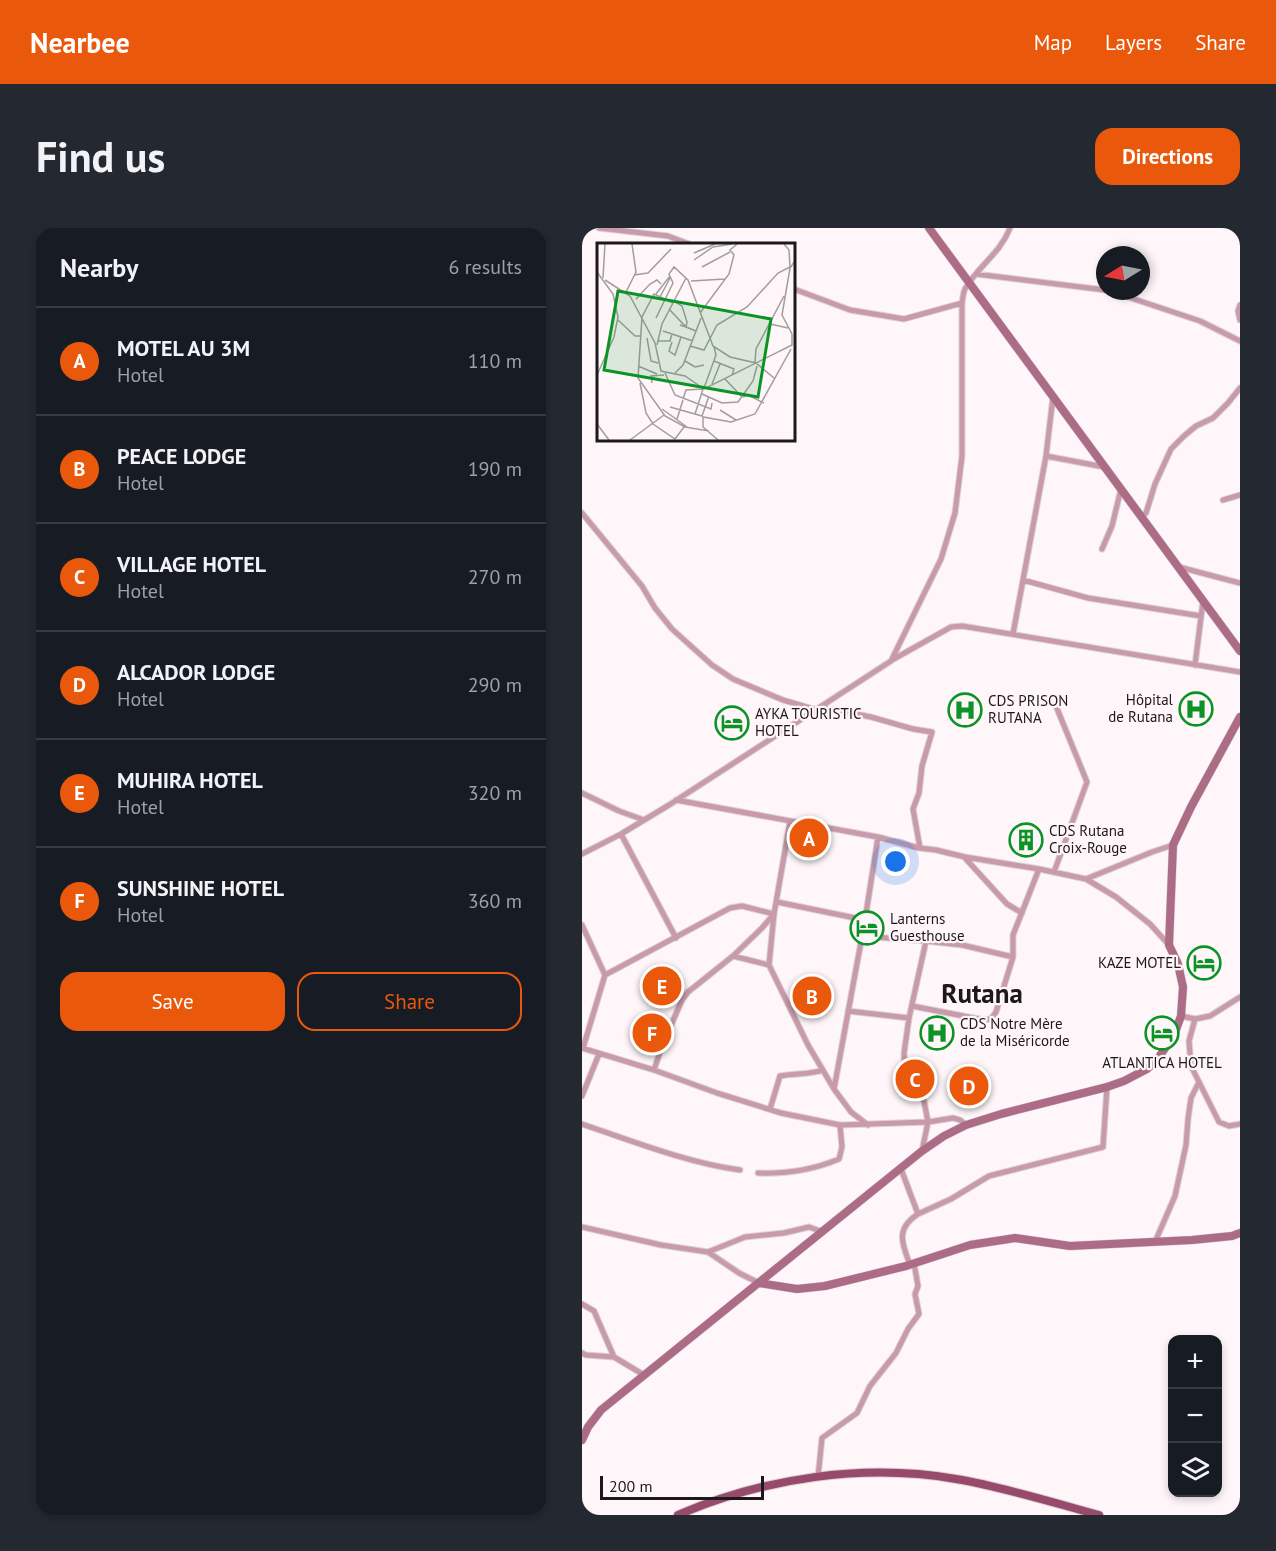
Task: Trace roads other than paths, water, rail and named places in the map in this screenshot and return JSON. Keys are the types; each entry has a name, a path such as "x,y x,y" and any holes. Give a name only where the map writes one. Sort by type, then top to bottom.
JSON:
{"main road":[{"path":"928,228 1240,651"},
{"path":"582,1440 588,1427 601,1410 922,1151 944,1136 966,1125 1001,1114 1107,1087 1137,1075 1157,1060 1174,1035 1181,1016 1183,987 1181,975 1169,945 1173,845 1240,717"},
{"path":"759,1283 797,1289 825,1286 912,1264 970,1245 1015,1238 1070,1246 1192,1240 1232,1236 1240,1233"},
{"path":"678,1515 762,1486 818,1477 876,1472 957,1479 993,1486 1098,1515"}],"street":[{"path":"599,228 632,230 668,236 686,243"},
{"path":"891,661 941,559 955,513 962,456 962,303 964,290 995,254 1010,228"},
{"path":"976,274 1096,289"},
{"path":"795,289 850,310 904,319 962,303"},
{"path":"1137,300 1200,321 1240,341"},
{"path":"1240,305 1238,311 1240,320"},
{"path":"1141,517 1146,513 1155,484 1172,449 1196,426 1213,418 1240,388"},
{"path":"1013,634 1046,456 1053,397"},
{"path":"1046,456 1106,468"},
{"path":"1102,549 1112,526 1121,489"},
{"path":"1223,500 1240,495"},
{"path":"582,513 642,586 655,608 672,629 712,665 733,679 783,700 817,710 826,708 932,732 922,766 919,793 913,809 920,848"},
{"path":"1179,567 1240,583"},
{"path":"1023,580 1088,598 1201,616"},
{"path":"1195,665 1203,600"},
{"path":"582,854 644,820 891,661 951,627 962,626 1240,672"},
{"path":"1054,872 1087,782 1056,706"},
{"path":"582,794 619,812 644,820"},
{"path":"676,800 878,837 965,858 1039,869 1086,879 1116,897 1150,924 1169,945"},
{"path":"790,822 774,914 769,965 808,1045 834,1089 851,1112 868,1125"},
{"path":"621,834 676,938"},
{"path":"834,1089 878,837"},
{"path":"1086,879 1173,845"},
{"path":"965,858 1007,904 1022,913"},
{"path":"912,1006 984,1020 991,1019 996,1012 1013,957 1013,935 1039,869"},
{"path":"777,902 865,920"},
{"path":"605,975 730,908 742,906 774,914"},
{"path":"654,1070 682,1000 688,992 733,956 774,914"},
{"path":"582,925 605,975 582,1048 770,1109 840,1125 955,1119 966,1125"},
{"path":"862,936 962,945 1013,957"},
{"path":"922,1151 928,1122 924,1101 905,1073 904,1053 909,1018 926,941"},
{"path":"733,956 769,965"},
{"path":"1181,1016 1196,1019 1210,1016 1240,997"},
{"path":"848,1011 909,1018"},
{"path":"1196,1019 1189,1041 1191,1066 1219,1122 1228,1126 1240,1124"},
{"path":"582,1096 599,1054"},
{"path":"770,1109 780,1076 795,1073 810,1075 823,1070"},
{"path":"1155,1242 1175,1196 1186,1145 1191,1098 1199,1082"},
{"path":"818,1477 822,1438 857,1413 870,1386 896,1353 908,1329 919,1314 915,1294 918,1286 912,1264 903,1246 902,1235 908,1220 989,1176 1103,1148 1107,1087"},
{"path":"582,1124 722,1168 740,1170"},
{"path":"758,1173 790,1172 823,1166 839,1160 842,1147 840,1125"},
{"path":"901,1168 918,1214"},
{"path":"582,1227 661,1245 708,1252 739,1273 759,1283"},
{"path":"708,1252 745,1237 784,1233 808,1227 823,1232"},
{"path":"582,1304 594,1311 614,1357"},
{"path":"582,1353 614,1357 644,1375"}],"place":[{"name":"Hôpital de Rutana","path":"1196,709"},
{"name":"CDS PRISON RUTANA","path":"965,710"},
{"name":"AYKA TOURISTIC HOTEL","path":"732,723"},
{"name":"MOTEL AU 3M","path":"809,838"},
{"name":"CDS Rutana Croix-Rouge","path":"1026,840"},
{"name":"Lanterns Guesthouse","path":"867,928"},
{"name":"KAZE MOTEL","path":"1204,963"},
{"name":"MUHIRA HOTEL","path":"662,986"},
{"name":"PEACE LODGE","path":"812,996"},
{"name":"SUNSHINE HOTEL","path":"652,1033"},
{"name":"CDS Notre Mère de la Miséricorde","path":"937,1033"},
{"name":"ATLANTICA HOTEL","path":"1162,1033"},
{"name":"VILLAGE HOTEL","path":"915,1079"},
{"name":"ALCADOR LODGE","path":"969,1086"}],"district":[{"name":"Rutana","path":"982,994"}]}
